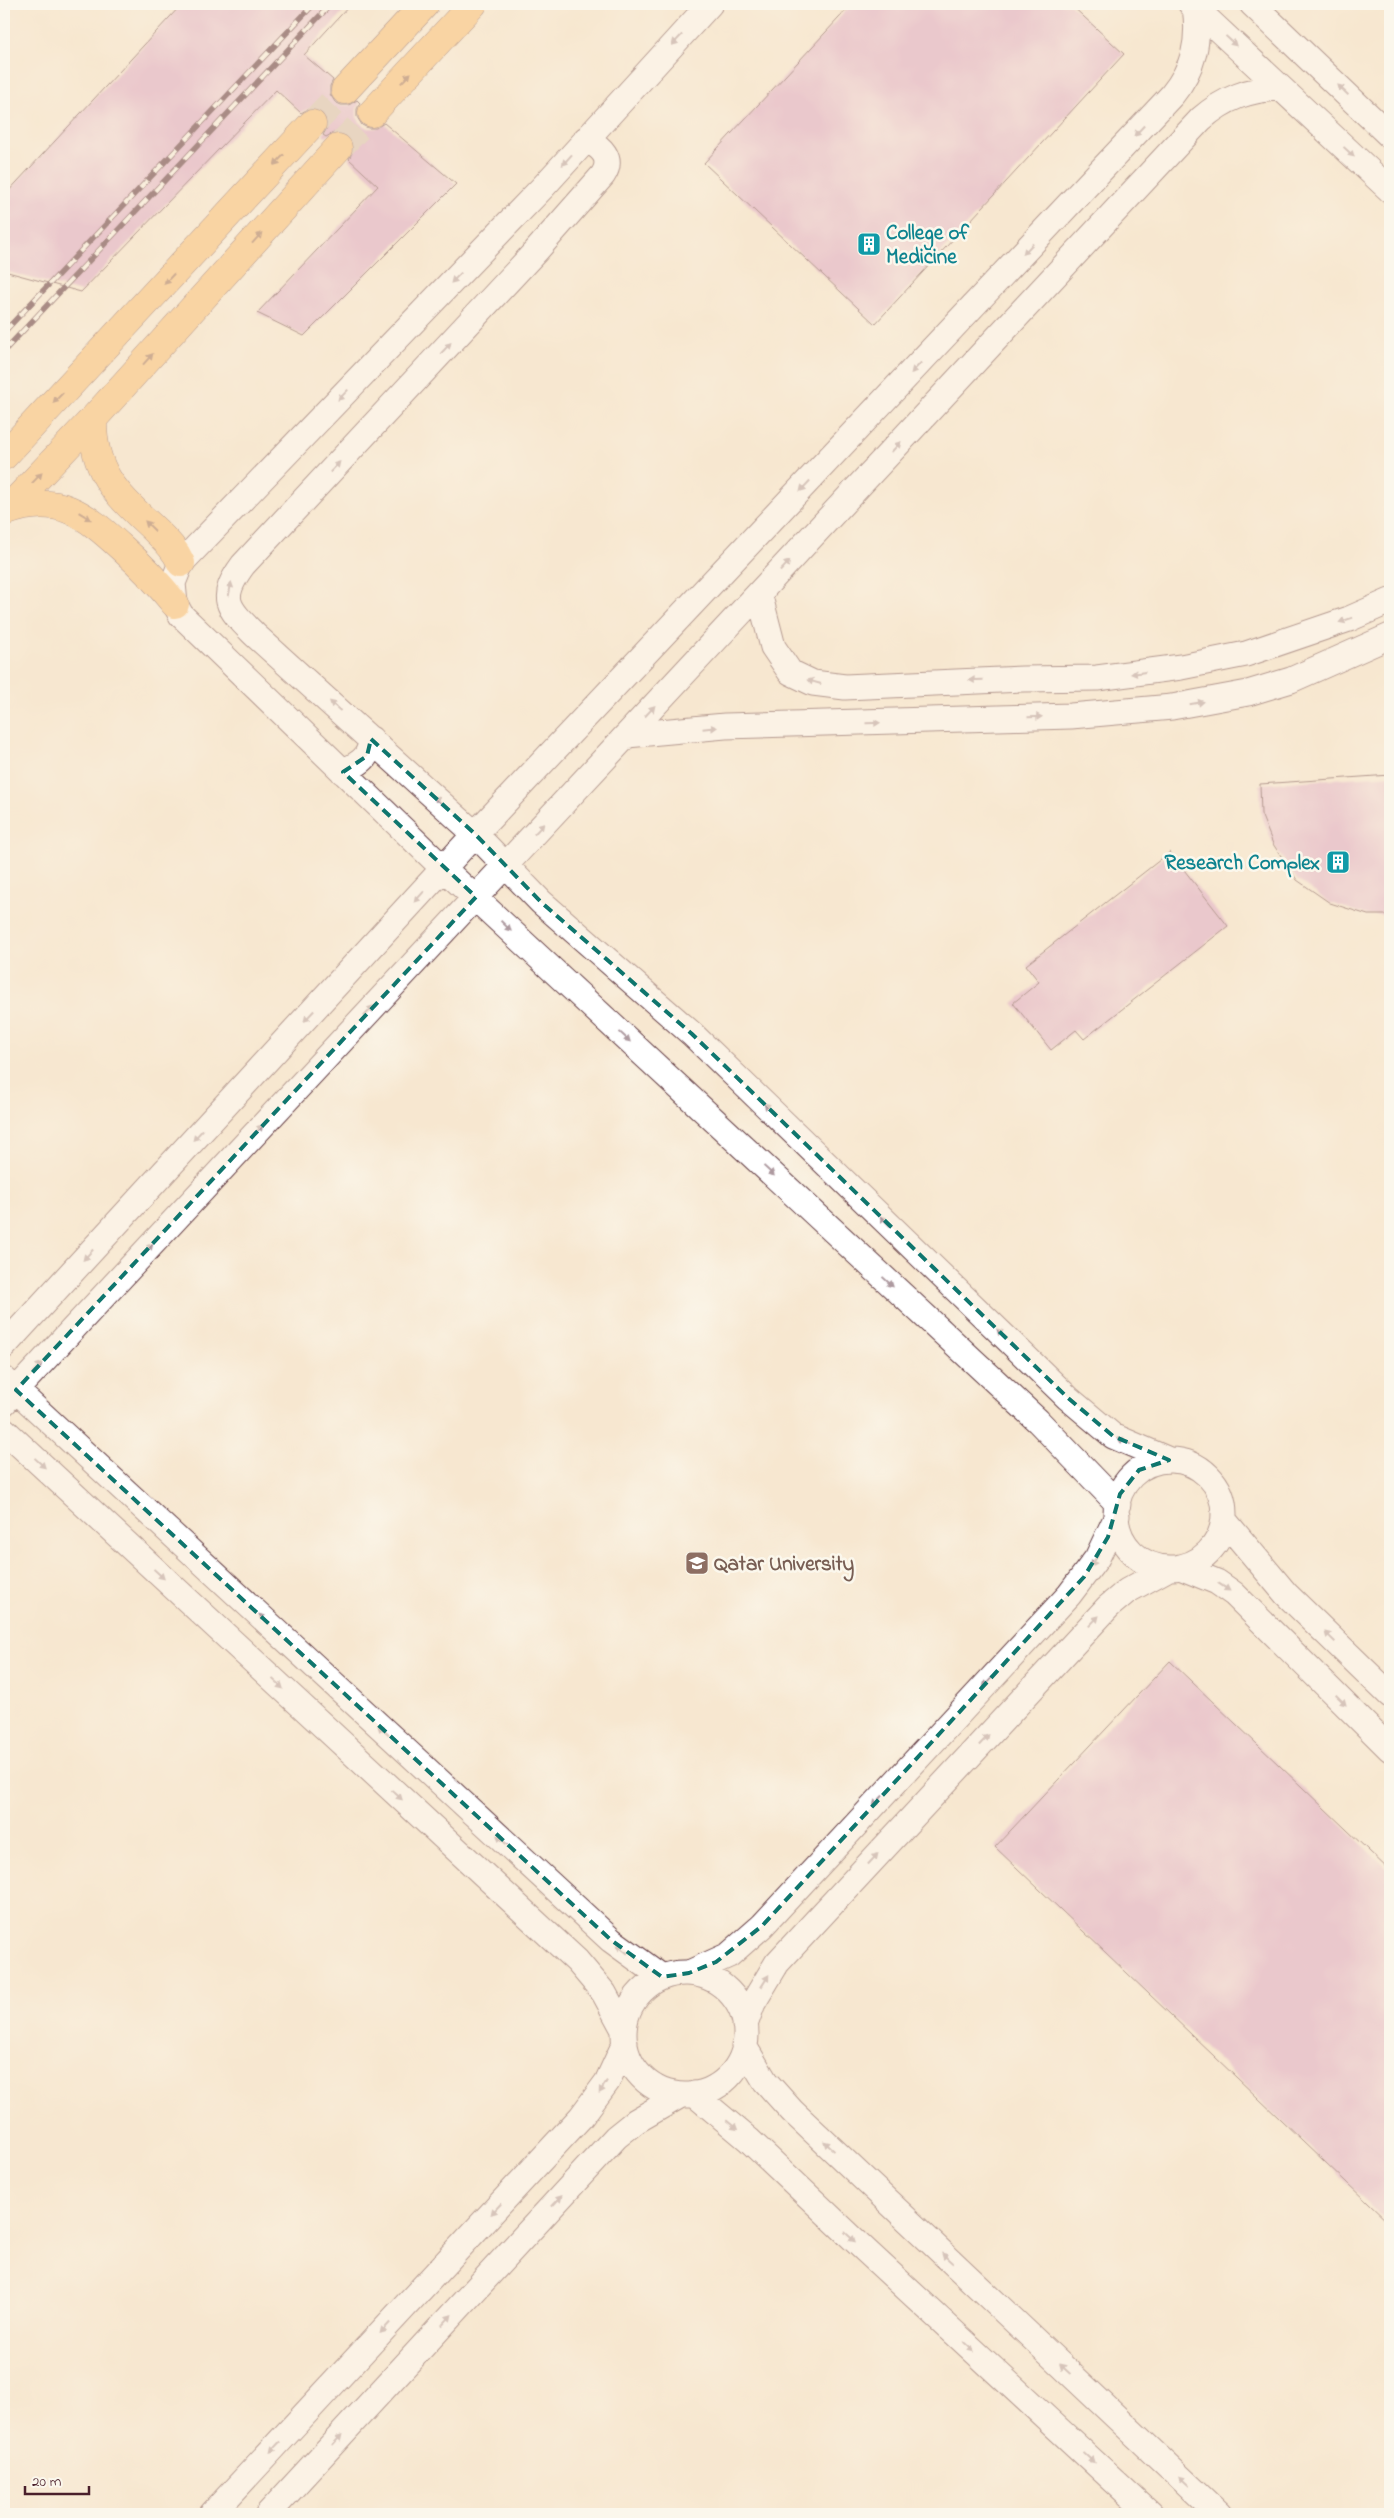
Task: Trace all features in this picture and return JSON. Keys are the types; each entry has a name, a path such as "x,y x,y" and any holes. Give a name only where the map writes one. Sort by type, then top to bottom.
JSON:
{"main road":[{"path":"345,90 425,4"},
{"path":"372,113 473,4"},
{"path":"4,456 312,124"},
{"path":"4,513 93,419 338,148"},
{"path":"93,419 95,450 106,479 115,492 175,550 181,563"},
{"path":"4,513 31,504 44,504 58,505 83,515 94,522 155,579 175,604"}],"street":[{"path":"710,4 536,194 181,563 173,583 175,604 181,615 190,624 444,869 1038,1421 1117,1510 1123,1538 1137,1556 1152,1564 1175,1567 1217,1582 1234,1594 1390,1749"},
{"path":"1252,4 1390,136"},
{"path":"1193,6 1390,190"},
{"path":"4,1346 475,834 1172,95 1190,69 1195,54 1198,31 1193,6"},
{"path":"662,1977 610,1940 8,1391 476,897 1201,120 1212,109 1238,95 1252,90 1281,88"},
{"path":"268,2514 616,2137 636,2121 687,2095 707,2091 730,2076 738,2064 753,2002 773,1969 829,1906 1108,1607 1127,1591 1175,1567 1192,1564 1210,1550 1217,1541 1224,1520 1220,1492 1206,1474 1186,1462 1169,1460 1113,1436 1068,1398 692,1034 541,902 475,834 244,624 230,604 228,594 230,583 243,565 536,251 602,175 608,165 607,158 602,150 586,139"},
{"path":"759,593 773,647 790,672 812,683 845,687 1097,678 1182,667 1246,654 1350,619 1390,601"},
{"path":"627,736 725,726 1071,716 1172,707 1248,693 1291,680 1390,636"},
{"path":"343,772 361,762 367,756 371,739"},
{"path":"4,1430 577,1961 604,1992 624,2037 628,2056 644,2079 667,2093 687,2095 749,2140 1150,2514"},
{"path":"212,2514 581,2117 607,2082 624,2037 632,2004 650,1984 662,1977 689,1973 729,1955 762,1926 1069,1595 1097,1558 1117,1510 1122,1490 1131,1476 1148,1465 1169,1460"},
{"path":"1224,1520 1286,1594 1390,1695"},
{"path":"689,1973 702,1976 726,1989 741,2012 744,2035 765,2081 792,2112 1219,2514"}],"highlighted area":[{"path":"371,739 475,834 541,902 692,1034 1068,1398 1113,1436 1169,1460 1139,1470 1120,1494 1108,1537 1084,1577 762,1926 716,1962 689,1973 662,1977 611,1940 16,1390 476,897 343,772 367,756"}],"building":[{"path":"182,4 351,4 304,55 333,80 330,86 330,94 335,102 341,105 349,105 357,100 360,103 357,109 357,117 362,125 368,128 376,128 384,123 456,184 304,336 257,313 378,186 349,159 353,151 353,144 349,137 341,133 333,133 326,137 323,135 327,128 327,120 323,113 315,109 308,109 301,113 276,90 81,292 4,271 4,196"},
{"name":"College of Medicine","path":"852,4 1070,4 1124,54 875,324 704,163"},
{"name":"Research Complex","path":"1390,775 1390,915 1368,915 1330,903 1297,880 1273,844 1261,814 1260,784"},
{"path":"1170,852 1228,926 1084,1039 1076,1030 1051,1050 1013,1003 1039,982 1026,965"},
{"path":"1170,1661 1390,1871 1390,2224 995,1847"}],"tunnel":[{"path":"312,124 345,90"},
{"path":"338,148 372,113"}],"railway":[{"path":"4,332 314,4"},
{"path":"4,351 331,4"}],"place":[{"name":"College of Medicine","path":"869,244"},
{"name":"Research Complex","path":"1338,862"},
{"name":"Qatar University","path":"697,1563"}]}
